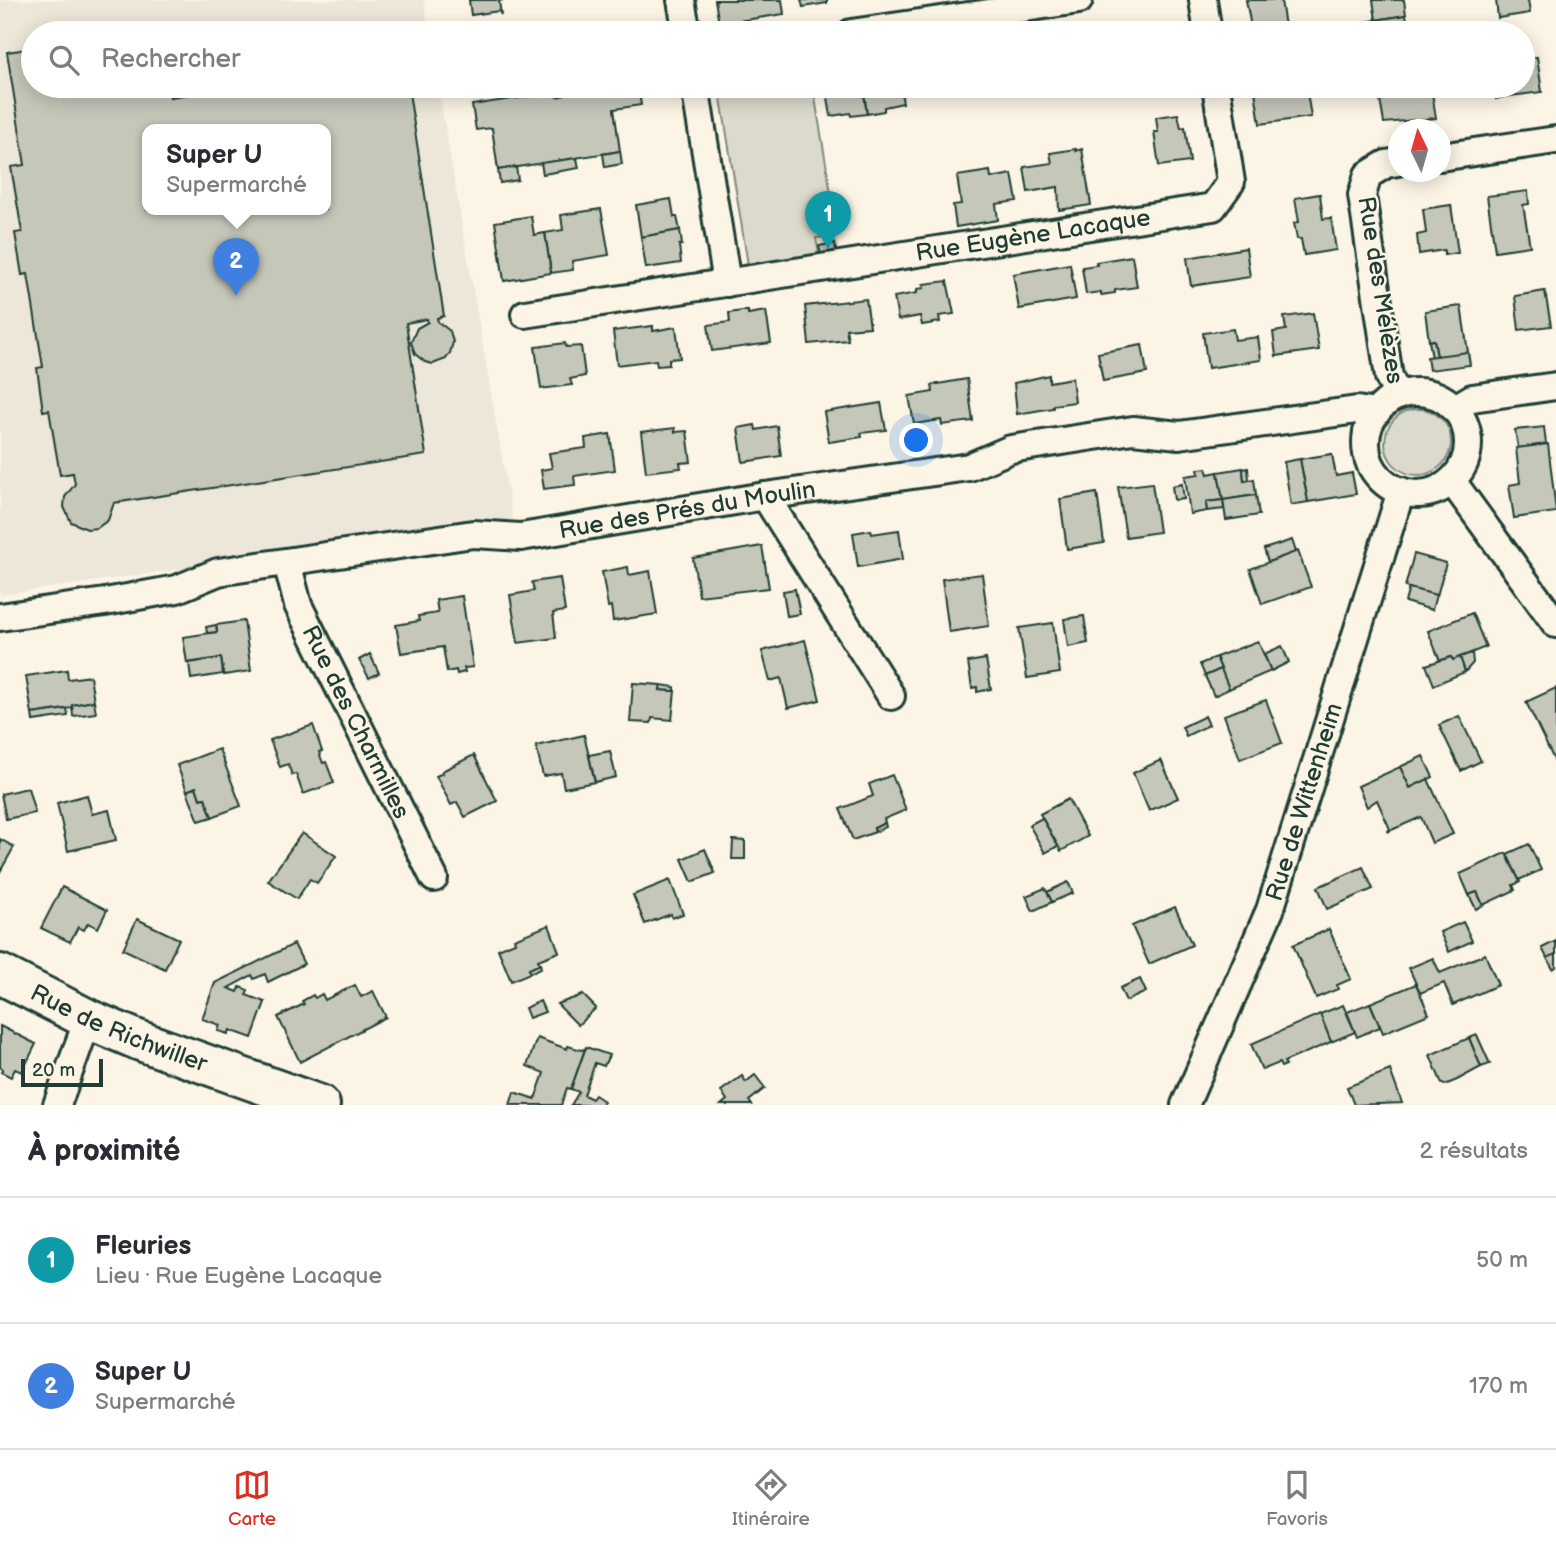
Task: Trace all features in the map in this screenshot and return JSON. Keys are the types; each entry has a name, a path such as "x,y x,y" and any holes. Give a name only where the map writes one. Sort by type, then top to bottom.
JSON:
{"main road":[{"name":"Rue de Richwiller","path":"0,974 88,1019 222,1072 320,1105"}],"street":[{"path":"681,0 685,21"},
{"path":"934,21 1079,0"},
{"path":"1203,0 1206,21"},
{"path":"697,98 727,283"},
{"name":"Rue Eugène Lacaque","path":"525,314 1213,207 1231,182 1218,98"},
{"path":"1451,155 1556,141"},
{"name":"Rue des Mélèzes","path":"1388,164 1368,175 1362,195 1390,376 1398,396"},
{"path":"1455,408 1472,398 1556,386"},
{"path":"1413,392 1428,393 1455,408 1466,429 1468,453 1462,468 1452,481 1441,489 1414,494 1387,484 1376,473 1368,458 1366,443 1376,413 1385,403 1413,392"},
{"name":"Rue des Prés du Moulin","path":"0,617 177,589 218,572 473,534 521,537 765,496 969,467 1011,450 1133,430 1179,435 1357,410 1376,413"},
{"path":"1452,481 1556,624"},
{"name":"Rue de Wittenheim","path":"1185,1105 1270,910 1401,491"},
{"path":"765,496 891,696"},
{"name":"Rue des Charmilles","path":"287,562 298,606 434,878"},
{"path":"57,1105 88,1019"}],"shaded area":[{"path":"0,0 424,0 427,21 21,21 21,98 440,98 513,521 0,595"},
{"path":"721,98 815,98 838,235 816,238 820,260 749,271"},
{"path":"1418,409 1431,412 1441,419 1448,429 1451,442 1448,455 1441,465 1431,472 1418,475 1405,472 1395,465 1388,455 1385,442 1388,429 1395,419 1405,412"}],"building":[{"path":"469,0 503,0 499,1 501,15 499,11 471,15"},
{"path":"715,0 782,0 784,14 738,21 718,21"},
{"path":"801,0 827,0 827,3 803,7"},
{"path":"1246,0 1281,0 1284,21 1250,21"},
{"path":"1373,0 1404,0 1406,15 1376,20"},
{"path":"1496,0 1528,0 1530,13 1498,18"},
{"path":"1406,15 1407,21 1376,21"},
{"path":"21,50 21,98 410,98 444,316 437,318 438,322 450,331 453,342 446,359 433,364 425,362 415,354 411,342 417,328 428,322 427,319 406,323 426,455 114,503 108,520 97,528 87,529 71,522 64,507 65,497 75,484 73,473 60,475 49,410 43,411 37,368 43,367 28,274 22,275 15,233 22,232 11,167 25,165 7,52"},
{"path":"1535,57 1542,92 1535,93"},
{"path":"519,98 640,98 641,105 614,109 620,151 498,170 492,128 476,130 472,105"},
{"path":"828,98 865,98 867,114 831,116"},
{"path":"865,98 902,98 903,103 867,114"},
{"path":"1256,98 1308,98 1311,117 1260,124"},
{"path":"1380,98 1433,98 1436,118 1388,119 1388,123 1384,123"},
{"path":"1178,114 1181,128 1185,127 1190,162 1159,166 1154,132 1158,132 1156,117"},
{"path":"1082,149 1091,205 1059,210 1058,187 1028,192 1024,167 1052,163 1050,153"},
{"path":"620,151 622,164 605,167 603,154"},
{"path":"577,158 579,168 543,174 541,163"},
{"path":"516,167 518,180 500,183 498,170"},
{"path":"990,171 991,178 1012,174 1017,201 996,204 998,220 956,227 953,205 961,204 957,176"},
{"path":"1528,191 1529,204 1523,205 1530,246 1495,251 1487,196"},
{"path":"1320,194 1323,219 1331,218 1336,250 1304,255 1294,223 1299,222 1295,198"},
{"path":"671,199 674,217 677,217 680,230 641,237 636,205"},
{"path":"1451,205 1458,253 1444,255 1444,250 1419,254 1417,235 1426,233 1423,209"},
{"path":"601,209 609,255 572,261 573,270 551,273 545,233 563,230 561,215"},
{"path":"531,216 534,235 545,233 551,273 504,281 495,222"},
{"path":"680,230 681,263 646,268 641,237"},
{"path":"835,243 836,252 821,255 819,246"},
{"path":"1246,248 1250,277 1191,286 1187,258"},
{"path":"1132,256 1137,287 1101,295 1101,292 1086,294 1082,267"},
{"path":"1070,264 1076,299 1019,309 1013,274"},
{"path":"947,281 954,314 939,316 940,322 922,325 920,316 898,320 894,297 917,293 917,289 924,288 923,284"},
{"path":"1545,291 1551,326 1519,330 1515,296"},
{"path":"866,299 870,327 846,329 848,340 809,344 805,306"},
{"path":"1461,306 1468,352 1437,357 1434,340 1429,341 1425,311"},
{"path":"748,311 748,314 766,311 771,343 712,351 708,325 730,322 729,313"},
{"path":"1313,313 1319,350 1276,356 1273,332 1286,330 1284,317"},
{"path":"653,326 653,331 676,327 680,358 669,359 669,365 657,366 656,360 617,365 613,331"},
{"path":"1233,329 1235,340 1258,337 1261,360 1208,368 1203,333"},
{"path":"1434,340 1437,357 1432,358 1429,341"},
{"path":"565,343 566,347 581,346 585,376 570,379 572,385 541,389 535,347"},
{"path":"1142,345 1147,373 1103,381 1098,353"},
{"path":"1468,352 1470,365 1429,370 1427,357"},
{"path":"1049,375 1049,382 1072,378 1075,402 1017,414 1014,383"},
{"path":"967,379 973,421 942,425 941,420 914,424 909,396 933,392 932,385"},
{"path":"881,403 886,430 861,433 862,437 829,442 824,412"},
{"path":"755,425 756,430 777,426 781,456 743,462 738,428"},
{"path":"1544,427 1546,444 1518,448 1515,430"},
{"path":"675,428 675,432 687,431 691,462 680,463 681,468 646,472 641,432"},
{"path":"610,434 615,470 574,476 575,485 544,489 541,470 552,468 549,453 586,448 585,438"},
{"path":"1548,444 1556,512 1514,518 1509,485 1520,483 1516,448"},
{"path":"1332,454 1336,476 1352,473 1356,494 1308,502 1300,459"},
{"path":"1300,459 1308,502 1291,505 1284,462"},
{"path":"1206,468 1208,474 1218,472 1223,500 1206,502 1207,511 1190,514 1185,476 1199,474 1198,469"},
{"path":"1243,468 1244,481 1254,479 1256,495 1223,500 1218,472"},
{"path":"1248,468 1249,480 1244,481 1243,469"},
{"path":"1152,483 1159,532 1126,537 1118,487"},
{"path":"1182,484 1184,499 1174,500 1172,486"},
{"path":"1097,493 1104,543 1067,549 1060,499"},
{"path":"1256,495 1259,515 1226,520 1223,500"},
{"path":"1223,500 1224,509 1207,511 1206,502"},
{"path":"871,530 872,534 899,530 903,559 858,567 853,533"},
{"path":"1292,540 1296,552 1268,562 1264,549"},
{"path":"762,546 769,588 699,596 693,558"},
{"path":"1298,551 1311,587 1262,604 1250,569"},
{"path":"1414,554 1446,563 1437,596 1405,587"},
{"path":"628,567 629,575 650,571 657,614 613,621 602,572"},
{"path":"982,574 989,626 949,632 942,579"},
{"path":"560,578 565,611 553,613 556,638 518,643 510,595 534,591 532,582"},
{"path":"1409,588 1436,595 1432,610 1405,602"},
{"path":"795,589 800,614 787,616 783,591"},
{"path":"462,596 473,667 464,668 465,672 457,674 456,670 447,672 443,647 401,653 396,625 419,621 418,616 438,613 436,600"},
{"path":"1472,613 1486,647 1453,660 1451,657 1440,661 1428,631"},
{"path":"1084,616 1088,643 1068,647 1064,619"},
{"path":"244,621 251,671 224,675 221,658 187,663 183,637 217,632 216,625"},
{"path":"1053,623 1060,673 1027,678 1019,628"},
{"path":"216,625 217,632 207,633 206,627"},
{"path":"805,640 820,700 788,708 781,678 770,681 762,651"},
{"path":"1258,641 1271,671 1229,689 1216,657"},
{"path":"1282,646 1289,662 1271,671 1264,654"},
{"path":"1472,653 1473,663 1465,672 1460,657"},
{"path":"370,654 379,673 369,678 359,660"},
{"path":"1216,657 1221,669 1205,676 1200,664"},
{"path":"1451,657 1453,660 1460,657 1465,672 1434,685 1426,665"},
{"path":"221,658 223,674 191,679 189,663"},
{"path":"986,659 991,689 977,692 977,687 972,688 968,662"},
{"path":"1221,669 1229,689 1214,696 1205,676"},
{"path":"67,670 68,679 90,676 94,701 72,705 72,708 32,714 26,676"},
{"path":"633,683 661,685 660,690 675,691 672,720 652,718 651,723 630,722"},
{"path":"661,685 675,687 675,691 660,690"},
{"path":"1556,688 1556,764 1526,702"},
{"path":"1266,700 1282,743 1240,759 1224,715"},
{"path":"94,701 96,713 73,716 72,705"},
{"path":"67,709 68,716 33,721 32,714"},
{"path":"1205,716 1209,725 1186,736 1182,727"},
{"path":"1459,716 1481,761 1461,771 1439,725"},
{"path":"313,725 322,751 319,752 321,758 323,763 326,762 334,783 303,794 296,774 292,775 288,764 280,767 270,740"},
{"path":"584,735 595,782 564,788 561,773 543,776 536,746"},
{"path":"219,749 241,806 212,817 205,798 200,799 196,787 187,791 177,765"},
{"path":"610,751 616,777 595,782 589,755"},
{"path":"474,755 497,801 465,817 457,802 451,805 436,776"},
{"path":"1423,756 1433,777 1410,788 1400,767"},
{"path":"1161,760 1178,798 1149,811 1133,773"},
{"path":"1400,767 1410,788 1428,779 1453,834 1432,843 1421,817 1387,832 1390,829 1377,800 1367,807 1358,786"},
{"path":"892,775 906,810 884,819 885,823 874,828 875,832 853,840 840,809 873,796 869,784"},
{"path":"196,787 200,799 205,798 212,817 199,821 187,791"},
{"path":"28,788 35,813 6,819 1,794"},
{"path":"87,795 92,814 109,810 116,840 68,851 57,803"},
{"path":"1068,799 1088,836 1061,851 1040,814"},
{"path":"1042,818 1058,846 1045,853 1029,825"},
{"path":"885,823 886,827 875,832 874,828"},
{"path":"302,833 336,856 317,883 310,879 297,899 268,881"},
{"path":"0,839 14,847 0,872"},
{"path":"733,840 745,841 745,859 732,859"},
{"path":"1529,844 1541,870 1519,880 1507,854"},
{"path":"705,849 715,873 692,882 682,859"},
{"path":"1506,853 1520,882 1513,885 1515,890 1483,905 1477,892 1469,895 1460,874"},
{"path":"1363,867 1373,889 1327,909 1318,887"},
{"path":"670,880 683,914 672,918 671,914 645,924 633,895"},
{"path":"1068,882 1073,893 1052,902 1047,892"},
{"path":"62,887 107,910 98,928 88,923 84,930 78,927 70,942 41,928"},
{"path":"1045,888 1052,902 1033,911 1026,896"},
{"path":"1477,892 1483,905 1476,909 1469,895"},
{"path":"1175,907 1192,945 1149,964 1132,926"},
{"path":"137,919 179,939 165,969 123,949"},
{"path":"1463,922 1472,941 1449,952 1440,932"},
{"path":"549,925 559,952 538,960 540,964 529,969 530,973 511,981 498,949 515,942 514,939"},
{"path":"1329,929 1351,979 1337,985 1338,989 1316,998 1293,945"},
{"path":"1556,941 1556,954 1547,958 1542,948"},
{"path":"294,944 304,964 268,982 265,974 254,979 252,975 228,988 238,992 240,987 248,990 246,995 265,1002 252,1038 230,1030 228,1034 218,1031 220,1025 202,1019 215,983"},
{"path":"1485,954 1498,985 1453,1005 1444,983 1420,993 1409,968 1433,958 1440,973"},
{"path":"1556,954 1556,967 1553,969 1547,958"},
{"path":"540,964 541,968 530,973 529,969"},
{"path":"1140,979 1146,992 1126,1001 1120,988"},
{"path":"1416,984 1429,1014 1383,1033 1370,1003"},
{"path":"355,985 361,997 373,991 386,1017 300,1062 278,1017 304,1004 302,1001 313,995 315,998 322,994 325,1000"},
{"path":"583,995 596,1008 578,1025 557,1004"},
{"path":"540,1001 545,1012 529,1018 525,1008"},
{"path":"1370,1003 1380,1027 1357,1037 1347,1012"},
{"path":"1343,1005 1355,1032 1331,1042 1320,1014"},
{"path":"1320,1014 1331,1042 1284,1062 1286,1065 1281,1067 1279,1063 1262,1070 1251,1044"},
{"path":"0,1026 36,1044 22,1072 15,1069 11,1077 1,1072"},
{"path":"1477,1035 1490,1064 1481,1067 1469,1038"},
{"path":"537,1038 567,1049 568,1046 585,1049 571,1089 567,1088 561,1105 510,1105 514,1092 535,1099 544,1073 527,1066"},
{"path":"1469,1038 1481,1067 1457,1080 1442,1084 1430,1055"},
{"path":"586,1047 609,1055 604,1066 595,1063 584,1095 592,1099 595,1095 604,1101 602,1105 571,1105 579,1092 571,1089"},
{"path":"1390,1070 1402,1103 1354,1105 1347,1087"},
{"path":"755,1075 765,1088 749,1101 752,1105 721,1105 727,1100 721,1091 742,1076 746,1082"}],"place":[{"name":"Fleuries","path":"828,249"},
{"name":"Super U","path":"236,296"}]}
